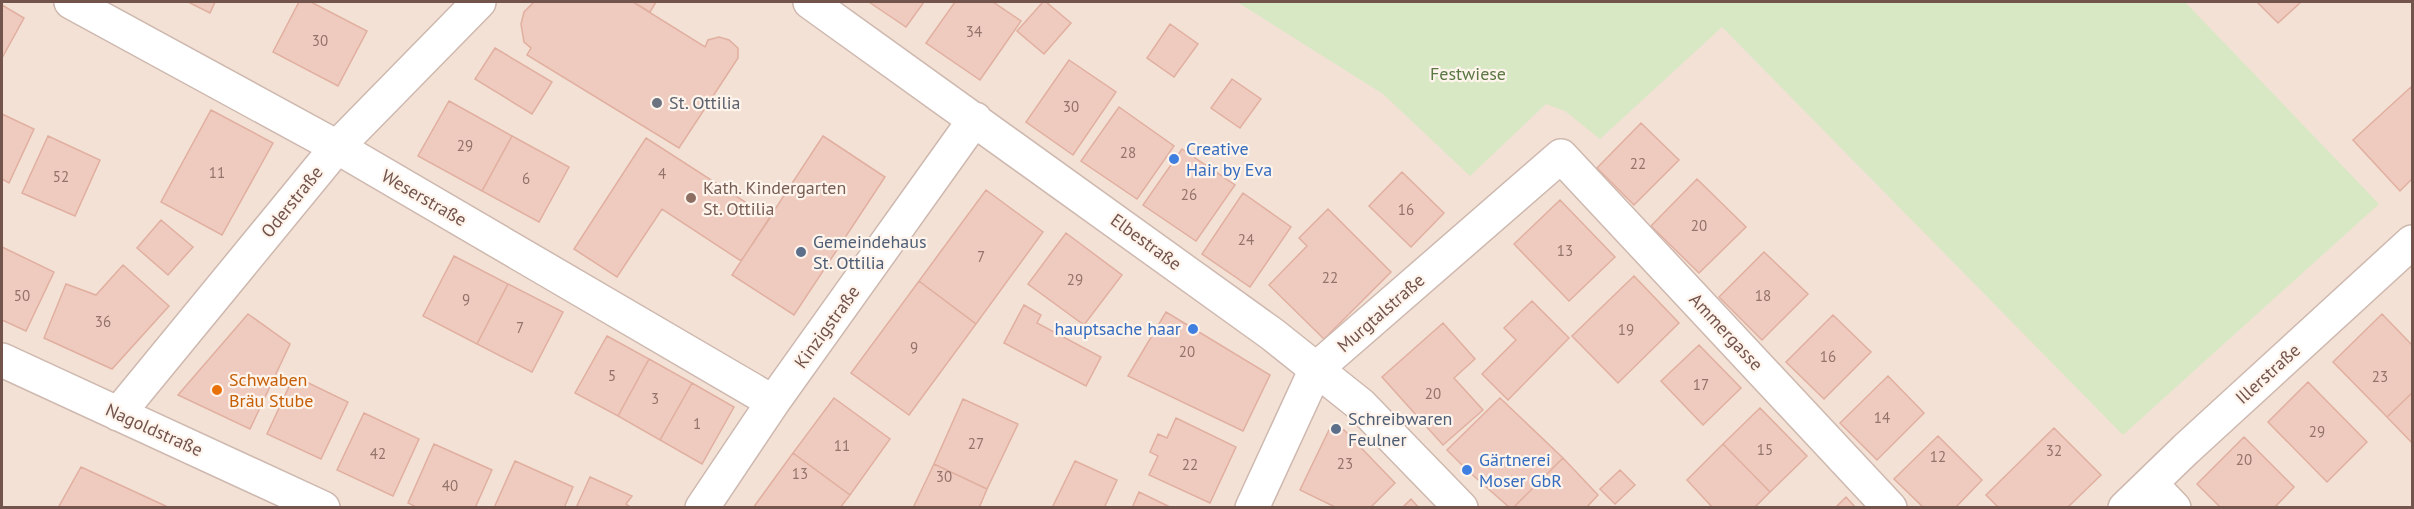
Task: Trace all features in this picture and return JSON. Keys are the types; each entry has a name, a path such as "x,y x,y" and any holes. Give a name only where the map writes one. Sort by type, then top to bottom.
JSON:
{"street":[{"name":"Weserstraße","path":"71,2 337,147 773,402"},
{"name":"Oderstraße","path":"118,414 337,147 478,2"},
{"name":"Elbestraße","path":"810,2 1272,334 1361,405 1461,507"},
{"name":"Kinzigstraße","path":"702,507 773,402 975,119"},
{"name":"Murgtalstraße","path":"1252,507 1316,369 1561,156"},
{"name":"Ammergasse","path":"1561,156 1890,507"},
{"name":"Illerstraße","path":"2125,507 2186,448 2412,242"},
{"name":"Nagoldstraße","path":"2,360 312,505"},
{"path":"2151,484 2174,507"}],"shaded area":[{"path":"2,2 2412,2 2412,507 2,507"}],"green space":[{"name":"Festwiese","path":"1237,2 2185,2 2379,204 2123,435 1722,27 1600,139 1565,111 1546,104 1470,176 1383,94"}],"building":[{"path":"188,2 215,2 210,13"},
{"path":"299,2 311,2 367,31 338,86 273,52"},
{"name":"St. Ottilia","path":"534,2 633,2 705,47 708,40 719,37 729,40 738,48 738,58 679,148 527,55 531,48 524,42 521,24 524,12"},
{"path":"633,2 656,2 650,12"},
{"path":"869,2 924,2 906,27"},
{"path":"955,2 993,2 1021,21 980,80 926,43"},
{"path":"1043,2 1046,2 1071,23 1044,54 1017,31"},
{"path":"2257,2 2301,2 2278,23"},
{"path":"2,5 24,18 2,58"},
{"path":"1170,24 1198,44 1174,77 1147,58"},
{"path":"495,48 552,82 532,114 475,79"},
{"path":"1069,60 1116,92 1073,155 1026,122"},
{"path":"1232,79 1261,99 1240,128 1211,108"},
{"path":"2411,87 2412,179 2400,191 2353,140"},
{"path":"449,101 512,136 482,191 418,156"},
{"path":"1119,107 1174,146 1137,199 1081,161"},
{"path":"211,110 273,143 222,235 161,202"},
{"path":"2,114 34,129 9,183 2,179"},
{"path":"1641,123 1679,160 1634,205 1597,168"},
{"path":"48,136 100,160 75,216 22,193"},
{"path":"512,136 569,167 539,222 482,191"},
{"path":"823,136 885,177 794,315 732,275"},
{"path":"646,138 770,218 741,261 662,209 617,277 574,249"},
{"path":"1182,149 1235,185 1196,241 1143,205"},
{"path":"1402,172 1444,213 1411,247 1369,206"},
{"path":"1697,179 1746,227 1699,273 1651,226"},
{"path":"986,190 1043,232 976,324 919,281"},
{"path":"1243,193 1291,227 1250,287 1202,254"},
{"path":"1560,200 1615,257 1569,301 1514,244"},
{"path":"1328,209 1391,272 1324,339 1269,285 1307,246 1299,238"},
{"path":"161,220 193,247 168,275 137,248"},
{"path":"1066,233 1122,275 1084,325 1028,284"},
{"path":"2,247 54,272 26,331 2,320"},
{"path":"1764,252 1808,294 1762,340 1719,297"},
{"path":"454,256 508,284 477,344 423,316"},
{"path":"123,265 169,306 112,369 44,338 66,284 96,295"},
{"path":"1634,276 1679,323 1618,383 1572,336"},
{"path":"919,281 976,324 909,415 851,373"},
{"path":"508,284 563,312 532,372 477,344"},
{"path":"1532,301 1569,338 1508,400 1482,374 1516,340 1504,328"},
{"path":"1024,305 1041,315 1037,323 1101,357 1086,386 1004,343"},
{"path":"1166,312 1270,375 1243,431 1128,376"},
{"path":"248,314 290,344 250,429 178,395"},
{"path":"2382,314 2412,345 2412,393 2387,417 2333,362"},
{"path":"1833,315 1871,352 1824,399 1786,362"},
{"path":"1443,323 1475,359 1454,378 1483,410 1443,445 1382,377"},
{"path":"607,336 649,359 618,416 575,393"},
{"path":"1699,345 1741,388 1703,425 1661,381"},
{"path":"649,359 692,383 660,440 618,416"},
{"path":"294,376 348,402 321,459 267,434"},
{"path":"1888,376 1924,413 1877,460 1840,423"},
{"path":"2308,382 2367,442 2327,482 2268,422"},
{"path":"692,383 734,407 702,464 660,440"},
{"path":"2412,393 2412,443 2387,417"},
{"path":"834,398 890,439 850,495 793,453"},
{"path":"1500,398 1563,458 1513,508 1510,508 1447,450"},
{"path":"963,399 1018,424 987,489 934,464"},
{"path":"1760,408 1807,456 1770,492 1723,444"},
{"path":"364,413 419,439 393,496 337,470"},
{"path":"1176,418 1236,447 1210,503 1149,475 1158,456 1150,452 1158,434 1167,438"},
{"path":"2054,428 2101,475 2067,508 1999,508 1986,495"},
{"path":"1329,430 1344,430 1395,483 1370,508 1337,508 1300,490"},
{"path":"1938,436 1982,480 1955,508 1924,508 1894,479"},
{"path":"2244,437 2294,487 2274,508 2221,508 2197,484"},
{"path":"434,444 492,470 475,508 418,508 408,503"},
{"path":"1723,444 1770,492 1754,508 1713,508 1687,480"},
{"path":"793,453 850,495 840,508 753,508"},
{"path":"1563,458 1598,495 1586,508 1513,508"},
{"path":"515,461 573,487 564,508 494,508"},
{"path":"1075,461 1117,480 1104,508 1052,508"},
{"path":"934,464 987,489 979,508 913,508"},
{"path":"81,467 170,508 58,508"},
{"path":"1620,470 1635,485 1615,504 1600,489"},
{"path":"590,477 632,496 626,504 632,508 576,508"},
{"path":"1139,492 1172,508 1132,508"},
{"path":"1846,497 1856,508 1835,508"},
{"path":"1411,499 1419,508 1402,508"}],"place":[{"name":"St. Ottilia","path":"657,103"},
{"name":"Creative Hair by Eva","path":"1174,159"},
{"name":"Kath. Kindergarten St. Ottilia","path":"691,198"},
{"name":"Gemeindehaus St. Ottilia","path":"801,252"},
{"name":"hauptsache haar","path":"1193,329"},
{"name":"Schwaben Bräu Stube","path":"217,390"},
{"name":"Schreibwaren Feulner","path":"1336,429"},
{"name":"Gärtnerei Moser GbR","path":"1467,470"}]}
